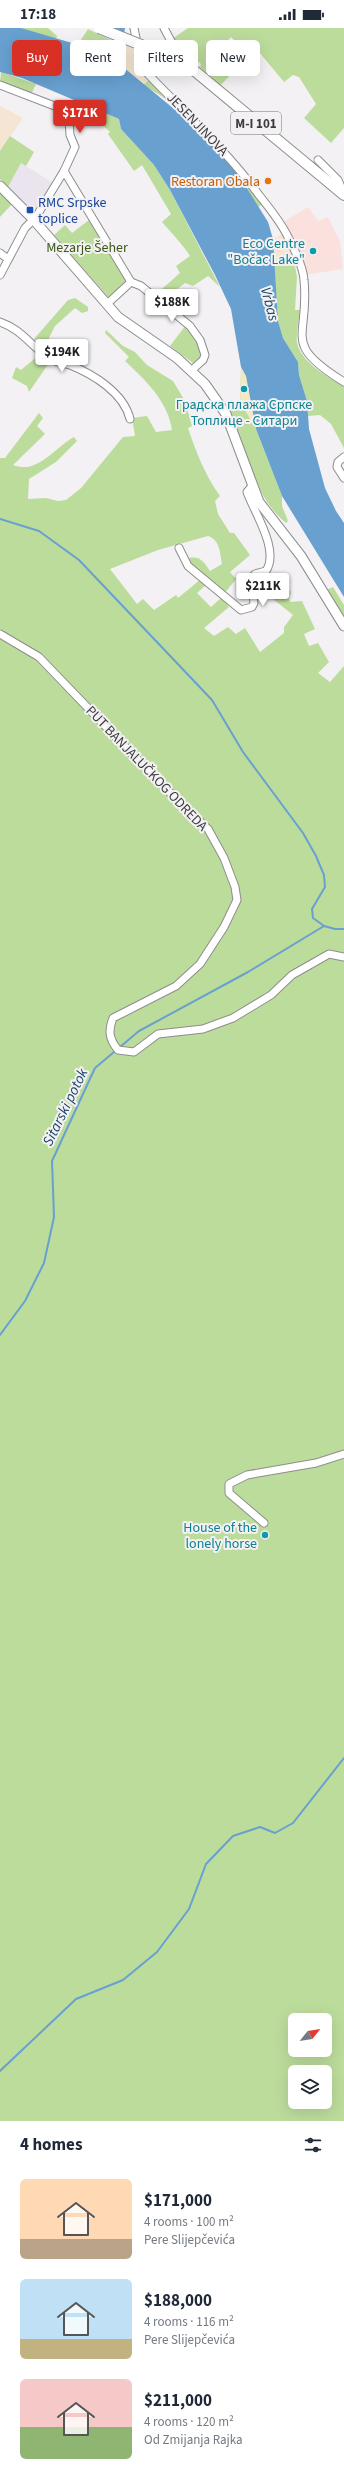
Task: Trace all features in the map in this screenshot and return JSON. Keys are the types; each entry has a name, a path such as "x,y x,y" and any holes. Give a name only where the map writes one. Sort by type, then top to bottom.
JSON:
{"main road":[{"name":"M-I 101","path":"99,28 134,42"},
{"name":"M-I 101","path":"198,74 344,195"}],"street":[{"path":"134,28 136,38"},
{"path":"164,28 170,40"},
{"name":"JESENJINOVA","path":"150,76 232,159 281,223 296,254 304,280 301,328 303,347 325,371 344,382"},
{"path":"0,85 62,109 66,112 70,135 75,147 64,171 33,219 25,228 0,275"},
{"path":"318,160 338,180 344,195"},
{"path":"64,171 131,282 141,286 194,331 205,355 203,360 192,370"},
{"path":"0,186 33,219 107,304 123,320 192,370 224,412 259,502 301,556 344,626"},
{"path":"0,253 8,259"},
{"path":"107,304 131,282"},
{"path":"0,322 20,332 51,360 82,371 117,394 124,402 130,419"},
{"path":"344,457 338,462 337,467 344,478"},
{"path":"179,548 188,566 232,605 241,610 252,607 254,603 251,578 255,574 265,572 268,569 270,553 257,511 247,492 252,486"},
{"name":"PUT BANJALUČKOG ODREDA","path":"0,634 39,657 162,785 208,829 224,858 235,887 237,900 224,927 200,964 176,986 113,1018 108,1031 118,1050 134,1052 158,1034 169,1031 203,1029 222,1023 271,995 292,976 312,963 329,954 344,957"},
{"path":"264,1523 229,1493 229,1484 247,1475 316,1463 344,1454"}],"shaded area":[{"path":"126,43 134,47 134,76 149,76 150,78 143,85 126,70"},
{"path":"0,106 23,118 0,151"},
{"path":"21,163 53,183 34,212 8,187"},
{"path":"308,207 318,221 328,217 340,241 343,269 304,275 282,223"},
{"path":"284,233 295,256 281,263 274,263 273,239"}],"green space":[{"path":"21,28 48,28 57,36 56,40"},
{"path":"188,28 344,28 344,128 331,143 304,118 316,104 299,77 293,75 284,82 260,53 260,40 234,40 231,37 228,40 206,40 206,73 200,67 201,64 198,61 198,40 172,39"},
{"path":"88,29 111,40 81,40"},
{"path":"1,72 36,84 30,97 0,82"},
{"path":"209,76 229,76 220,86"},
{"path":"149,80 196,123 225,154 263,204 258,207 233,166 213,145 208,144 196,127 163,97 143,85"},
{"path":"95,109 119,119 121,129 154,165 170,190 220,287 208,276 193,286 185,283 163,300 155,295 180,273 176,266 190,256 162,222 171,214 142,165 134,171 108,134 110,132 92,115"},
{"path":"10,136 34,152 26,166 21,163 8,187 0,179 0,151"},
{"path":"0,193 12,204 0,217"},
{"name":"Mezarje Šeher","path":"89,220 128,281 109,298 54,235 65,225 72,233"},
{"path":"295,256 298,265 295,266 297,277 295,310 300,310 297,342 303,356 309,362 344,386 344,448 331,424 320,415 308,416 307,401 299,375 298,362 283,338 278,321 274,263 281,263"},
{"path":"75,298 88,307 88,311 82,313 75,308 55,326 49,338 67,357 64,361 50,354 34,339 68,300"},
{"path":"186,325 196,337 202,356 193,363 170,346"},
{"path":"106,330 123,346 135,352 147,365 173,381 185,401 192,426 188,428 198,455 205,472 220,496 215,501 218,514 230,533 234,533 250,555 230,572 236,579 224,594 185,559 200,559 210,571 222,564 220,551 217,544 208,536 158,550 110,569 137,604 143,599 154,610 176,595 178,598 201,579 206,585 197,593 211,607 222,597 229,607 204,628 214,636 228,627 236,634 245,628 260,652 284,633 284,627 293,615 273,599 257,596 253,581 276,593 283,582 291,592 289,598 290,602 302,601 315,629 304,634 309,646 318,643 329,662 318,673 330,682 344,666 344,2121 0,2121 0,458 5,458 39,413 43,418 37,426 45,434 13,465 22,467 38,463 74,437 77,441 56,462 29,479 28,499 46,498 58,501 66,500 81,488 123,437 135,436 132,418 147,416 156,432 172,430 170,419 161,400 148,384 125,361 129,357 105,333"},
{"path":"39,355 49,363 29,392 27,386 12,378 16,367 21,370"},
{"path":"241,367 256,429 282,496 282,506 288,521 286,523 274,511 257,484 240,437 226,406 240,402"},
{"path":"333,587 344,605 344,618 326,590"}],"sand":[{"name":"Градска плажа Српске Топлице - Ситари","path":"241,367 246,376 256,429 240,402"}],"water":[{"path":"0,28 21,28 62,40 12,40 12,75 0,72"},
{"path":"114,28 125,28 123,40 112,40"},
{"name":"Vrbas","path":"62,40 70,42 70,76 126,76 126,69 196,127 208,144 213,145 233,166 268,222 273,239 278,321 283,338 298,362 299,375 307,401 309,429 325,488 336,511 344,523 344,597 282,496 256,429 246,376 241,367 231,309 215,275 170,190 154,165 121,129 119,119 15,76 62,76"}],"waterway":[{"path":"0,519 39,531 79,560 212,700 243,752 303,833 316,856 324,875 325,887 312,909 313,918 324,926"},
{"name":"Sitarski potok","path":"0,1335 25,1301 44,1263 54,1217 52,1161 95,1068 139,1031 248,972 324,926 335,929 344,929"},
{"path":"0,2071 76,1999 123,1980 157,1952 189,1909 206,1864 233,1836 260,1827 275,1833 293,1823 344,1758"}],"place":[{"name":"Restoran Obala","path":"268,181"},
{"name":"RMC Srpske toplice","path":"30,210"},
{"name":"Eco Centre \"Bočac Lake\"","path":"313,251"},
{"name":"Градска плажа Српске Топлице - Ситари","path":"244,389"},
{"name":"House of the lonely horse","path":"265,1535"}]}
